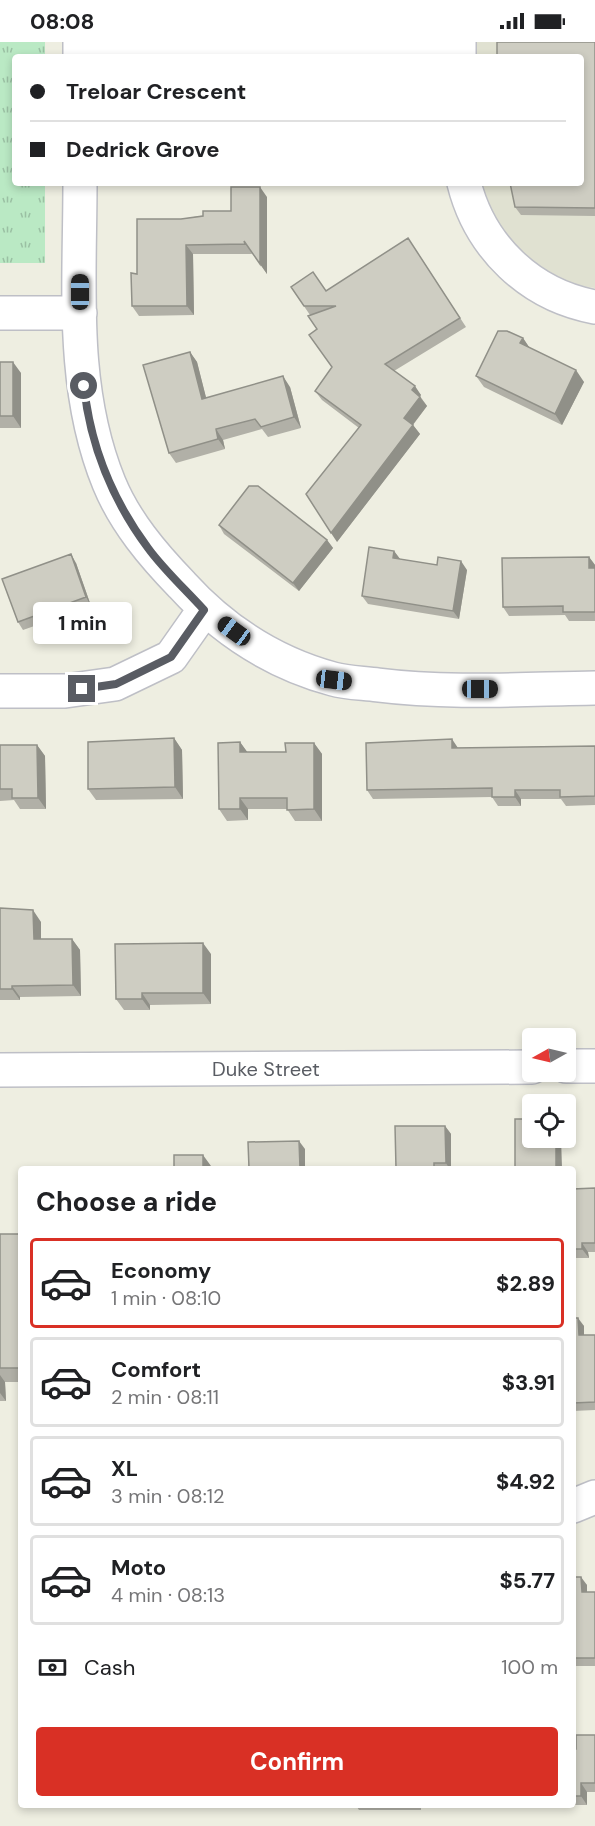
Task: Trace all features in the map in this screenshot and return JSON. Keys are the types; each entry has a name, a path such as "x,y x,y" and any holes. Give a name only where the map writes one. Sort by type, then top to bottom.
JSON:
{"street":[{"path":"80,186 80,314 86,403 96,446 110,484 149,550 204,610 263,653 334,680 411,689 595,688"},
{"path":"465,186 469,201 485,235 507,261 550,293 572,302 595,307"},
{"path":"0,313 80,314"},
{"path":"0,691 65,691 116,684 171,657 204,610"},
{"path":"576,1066 595,1066"},
{"name":"Duke Street","path":"0,1070 522,1067"},
{"path":"576,1505 595,1497"}],"lane":[{"path":"80,50 459,50"}],"shaded area":[{"path":"474,42 595,42 595,288 571,284 542,269 513,246 486,206 480,186 584,186 584,54 474,54"}],"green space":[{"path":"0,42 45,42 45,54 12,54 12,186 45,186 45,263 0,263"}],"building":[{"path":"497,42 595,42 595,208 515,207 511,186 584,186 584,54 497,54"},
{"path":"231,187 260,187 260,264 244,241 245,244 186,245 187,306 132,306 131,273 137,274 137,219 181,219 203,216 203,211 231,211"},
{"path":"408,238 460,318 385,364 415,386 412,390 420,397 404,418 413,425 331,533 306,494 361,425 315,391 332,367 309,335 317,329 308,316 336,306 304,306 291,287 313,272 326,291"},
{"path":"498,331 507,331 523,338 520,343 576,370 555,414 476,376"},
{"path":"190,352 202,399 283,376 294,417 261,427 255,419 216,429 218,439 169,453 143,365"},
{"path":"0,362 13,362 13,416 0,416"},
{"path":"249,486 258,486 327,540 293,583 219,525"},
{"path":"369,547 394,551 393,558 437,565 438,557 461,561 453,611 362,596"},
{"path":"71,554 86,597 18,622 2,579"},
{"path":"589,557 589,568 595,568 595,612 563,612 563,606 503,607 502,558"},
{"path":"174,738 175,787 88,789 88,742"},
{"path":"452,739 452,748 595,746 595,796 560,797 560,790 515,790 515,797 492,797 492,788 367,790 366,743"},
{"path":"240,742 240,752 286,752 285,743 314,743 314,809 287,810 287,798 240,798 240,809 219,809 218,743"},
{"path":"0,745 37,745 38,798 12,798 12,789 0,789"},
{"path":"0,908 33,910 34,939 72,939 73,985 12,986 12,989 0,989"},
{"path":"203,943 203,993 142,993 142,999 116,999 115,944"},
{"path":"515,1119 522,1119 522,1148 556,1148 556,1166 515,1166"},
{"path":"395,1126 445,1126 446,1163 434,1163 434,1166 396,1166"},
{"path":"299,1141 300,1166 249,1166 248,1142"},
{"path":"174,1155 203,1155 203,1166 174,1166"},
{"path":"595,1188 595,1243 582,1243 582,1249 576,1249 576,1189"},
{"path":"0,1234 18,1234 18,1368 0,1368"},
{"path":"576,1318 578,1318 579,1335 595,1335 595,1402 576,1403"},
{"path":"576,1577 581,1577 582,1592 595,1592 595,1658 576,1658"},
{"path":"576,1735 595,1735 595,1783 581,1783 581,1796 576,1796"}],"route":[{"path":"82,689 116,684 171,657 204,610 149,550 118,501 96,446 84,386"}]}
